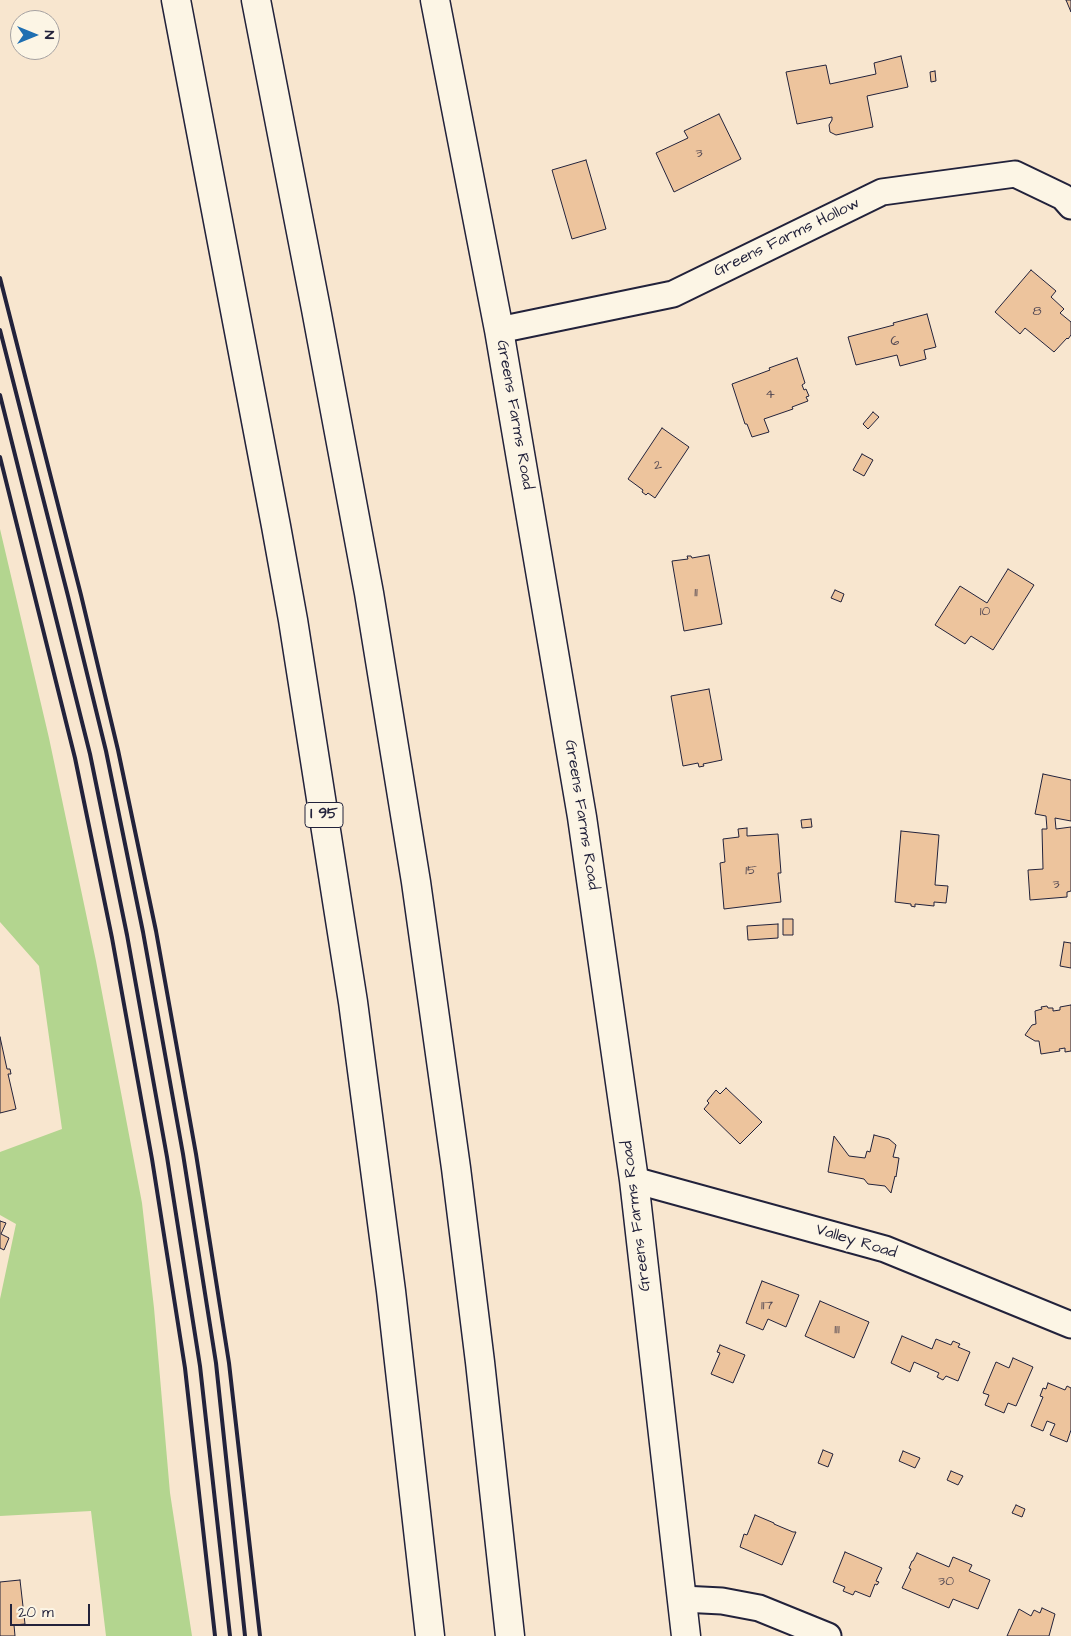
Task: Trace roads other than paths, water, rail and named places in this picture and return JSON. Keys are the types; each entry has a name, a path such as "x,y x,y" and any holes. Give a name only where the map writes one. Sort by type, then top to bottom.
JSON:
{"main road":[{"name":"I 95","path":"176,0 278,535 340,917 391,1291 430,1636"},
{"path":"256,0 362,557 416,882 456,1168 510,1636"},
{"name":"Greens Farms Road","path":"435,0 499,330 582,817 634,1180 686,1636"}],"street":[{"name":"Greens Farms Hollow","path":"499,330 673,294 882,192 1015,174 1063,197 1071,206"},
{"name":"Valley Road","path":"634,1180 885,1248 1071,1325"},
{"path":"682,1599 722,1602 758,1608 828,1636"}],"railway":[{"path":"0,278 81,595 118,750 156,931 196,1154 229,1363 260,1636"},
{"path":"0,330 106,751 143,932 183,1154 216,1363 245,1636"},
{"path":"0,395 90,754 127,935 167,1157 200,1366 230,1636"},
{"path":"0,457 75,758 112,938 152,1159 185,1368 215,1636"}]}
